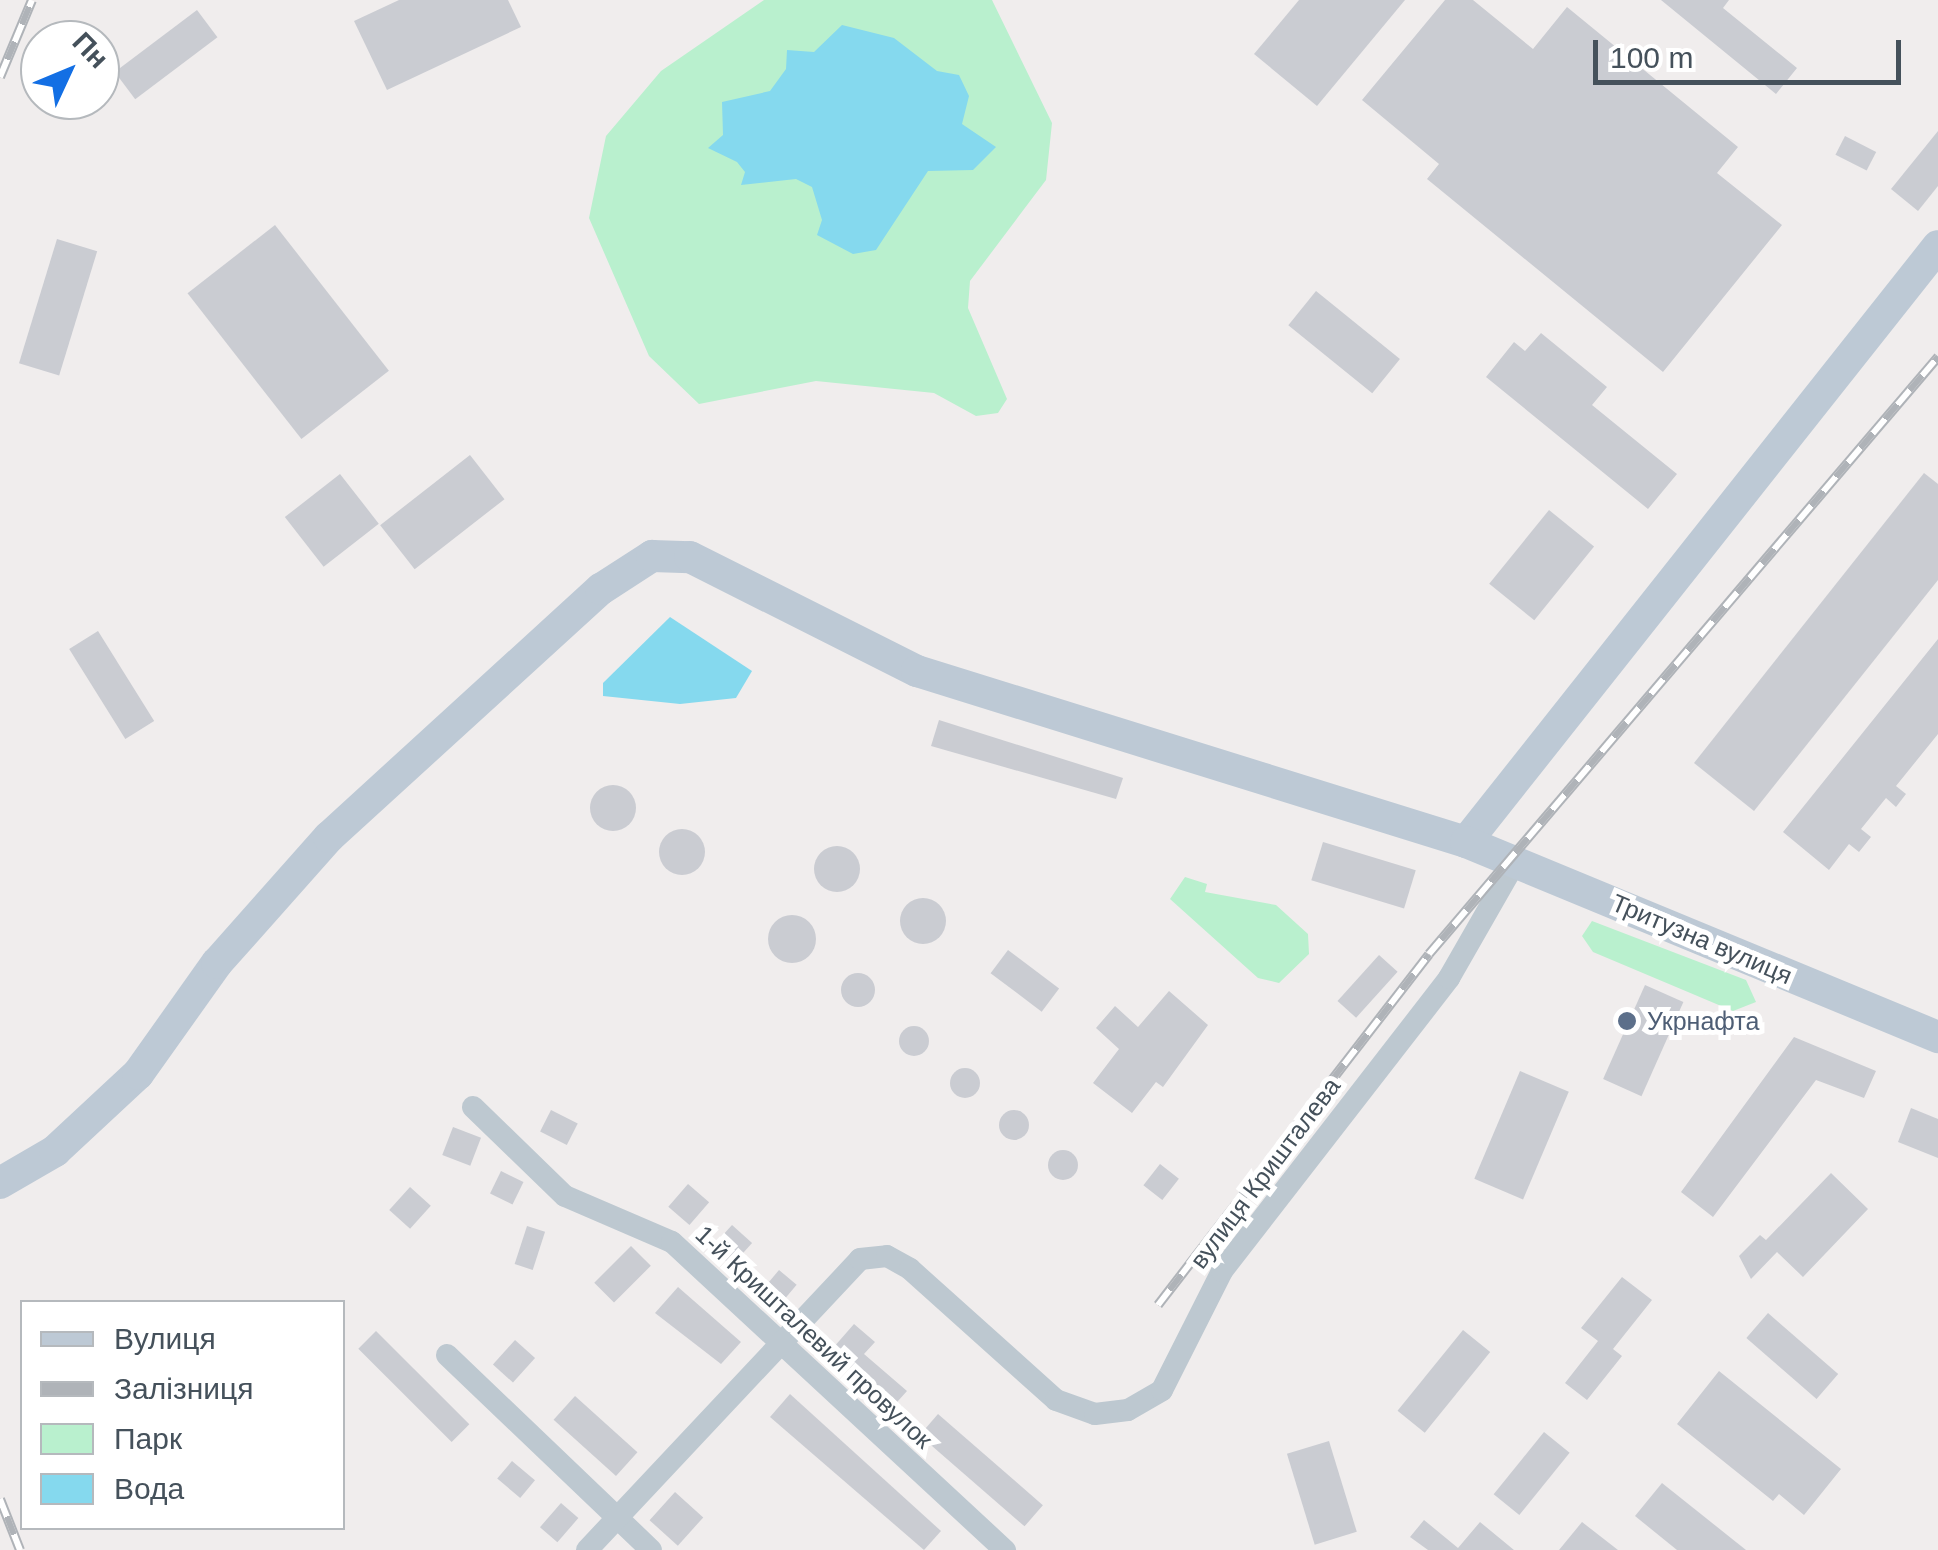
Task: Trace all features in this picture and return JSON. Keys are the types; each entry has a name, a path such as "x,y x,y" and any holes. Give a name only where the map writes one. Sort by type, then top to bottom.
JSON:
{"street":[{"path":"1466,842 1938,246"},
{"name":"Тритузна вулиця","path":"0,1182 55,1151 138,1074 216,963 329,837 601,589 652,556 690,557 917,671 1466,842 1938,1037"},
{"name":"вулиця Кришталева","path":"587,1550 842,1272 887,1256 1056,1400 1094,1414 1128,1410 1162,1390 1222,1271 1449,978 1516,861"},
{"name":"1-й Кришталевий провулок","path":"473,1108 565,1196 672,1242 775,1346 1005,1550"},
{"path":"447,1355 650,1550"}],"green space":[{"path":"764,0 992,0 1052,123 1046,180 970,281 968,308 1007,399 998,413 976,416 934,393 816,381 699,404 649,356 589,218 606,136 661,71"},
{"path":"1185,877 1207,884 1205,892 1276,905 1308,934 1309,954 1279,983 1258,978 1170,899"},
{"path":"1592,921 1746,980 1756,1002 1733,1011 1593,952 1582,936"}],"water":[{"path":"842,25 894,38 937,71 959,75 969,96 962,124 996,147 973,170 928,171 876,250 853,254 817,235 822,220 812,187 796,179 741,185 745,172 737,162 708,148 723,135 722,102 770,91 786,69 787,50 814,52"},
{"path":"670,617 752,671 736,698 680,704 603,696 603,683"}],"building":[{"path":"399,0 508,0 521,27 387,90 354,21"},
{"path":"1299,0 1405,0 1317,106 1254,54"},
{"path":"1445,0 1473,0 1533,49 1567,7 1738,147 1717,173 1782,225 1663,372 1427,179 1439,164 1362,100"},
{"path":"1661,0 1729,0 1723,8 1797,68 1776,94"},
{"path":"197,10 217,37 135,99 120,79 120,68"},
{"path":"1938,131 1938,186 1918,211 1891,189"},
{"path":"1845,136 1876,152 1867,171 1835,155"},
{"path":"275,225 389,371 301,439 188,293"},
{"path":"57,239 97,251 59,376 19,363"},
{"path":"1316,291 1400,359 1372,393 1288,325"},
{"path":"1541,333 1607,387 1592,405 1677,474 1648,509 1486,377 1514,342 1525,351"},
{"path":"470,455 504,499 415,569 380,525"},
{"path":"1924,473 1938,484 1938,580 1754,811 1694,763"},
{"path":"340,474 379,524 324,567 285,517"},
{"path":"1549,510 1594,547 1534,620 1489,584"},
{"path":"98,631 154,721 125,739 69,649"},
{"path":"1938,639 1938,734 1896,786 1906,794 1896,807 1886,798 1861,829 1871,837 1859,852 1849,844 1829,870 1783,832"},
{"path":"939,720 1123,778 1116,799 931,746"},
{"path":"613,785 630,791 636,808 630,825 613,831 596,825 590,808 596,791"},
{"path":"682,829 699,835 705,852 699,869 682,875 665,869 659,852 665,835"},
{"path":"1323,842 1416,870 1404,909 1311,880"},
{"path":"837,846 854,852 860,869 854,886 837,892 820,886 814,869 820,852"},
{"path":"923,898 940,904 946,921 940,938 923,944 906,938 900,921 906,904"},
{"path":"792,915 809,922 816,939 809,956 792,963 775,956 768,939 775,922"},
{"path":"1008,950 1059,989 1042,1012 991,973"},
{"path":"1379,955 1398,972 1356,1018 1338,1001"},
{"path":"858,973 870,978 875,990 870,1002 858,1007 846,1002 841,990 846,978"},
{"path":"1645,985 1683,1002 1641,1096 1603,1079"},
{"path":"1169,991 1208,1025 1163,1087 1156,1082 1132,1113 1093,1083 1119,1049 1096,1028 1115,1006 1138,1027"},
{"path":"914,1026 928,1035 929,1041 920,1055 914,1056 900,1047 899,1041 908,1027"},
{"path":"1794,1037 1876,1071 1864,1098 1816,1080 1713,1217 1681,1192"},
{"path":"965,1068 979,1077 980,1083 971,1097 965,1098 951,1089 950,1083 959,1069"},
{"path":"1520,1071 1569,1092 1523,1199 1474,1179"},
{"path":"1911,1108 1938,1119 1938,1158 1898,1142"},
{"path":"551,1110 578,1124 567,1145 540,1131"},
{"path":"1014,1110 1028,1119 1029,1125 1020,1139 1014,1140 1000,1131 999,1125 1008,1111"},
{"path":"453,1127 481,1138 470,1166 442,1155"},
{"path":"1063,1150 1074,1154 1078,1165 1074,1176 1063,1180 1052,1176 1048,1165 1052,1154"},
{"path":"1160,1164 1179,1179 1162,1200 1143,1185"},
{"path":"501,1171 523,1182 513,1204 490,1193"},
{"path":"1831,1173 1868,1209 1803,1277 1777,1252 1751,1279 1739,1256 1760,1235 1766,1240"},
{"path":"688,1184 709,1202 689,1225 668,1207"},
{"path":"410,1187 431,1206 410,1229 389,1210"},
{"path":"732,1225 752,1243 731,1266 711,1248"},
{"path":"527,1226 545,1232 533,1270 515,1264"},
{"path":"631,1246 651,1266 614,1303 594,1283"},
{"path":"779,1270 797,1285 779,1306 761,1291"},
{"path":"1622,1277 1652,1300 1613,1349 1622,1356 1587,1400 1565,1383 1598,1341 1581,1328"},
{"path":"678,1287 741,1342 721,1364 655,1313"},
{"path":"1768,1313 1838,1374 1817,1399 1746,1338"},
{"path":"854,1324 875,1342 864,1354 907,1391 889,1411 833,1348"},
{"path":"1463,1330 1490,1352 1425,1433 1398,1411"},
{"path":"376,1331 469,1424 452,1442 358,1349"},
{"path":"515,1340 535,1358 513,1383 493,1365"},
{"path":"1719,1371 1841,1469 1804,1515 1779,1494 1773,1501 1677,1424"},
{"path":"790,1394 941,1531 924,1550 770,1417"},
{"path":"575,1396 637,1452 616,1476 554,1420"},
{"path":"938,1414 1043,1505 1025,1526 920,1435"},
{"path":"1544,1432 1570,1453 1519,1515 1494,1494"},
{"path":"1329,1441 1357,1532 1315,1545 1287,1454"},
{"path":"512,1461 535,1480 520,1498 497,1479"},
{"path":"1662,1483 1746,1550 1677,1550 1635,1516"},
{"path":"675,1492 703,1517 678,1546 650,1520"},
{"path":"561,1503 578,1518 557,1542 540,1527"},
{"path":"1424,1520 1458,1548 1480,1522 1514,1550 1428,1550 1410,1537"},
{"path":"1582,1522 1618,1550 1559,1550"}],"railway":[{"path":"0,77 32,0"},
{"path":"1158,1305 1429,954 1938,357"},
{"path":"0,1499 20,1550"}],"place":[{"name":"Укрнафта","path":"1627,1021"}]}
